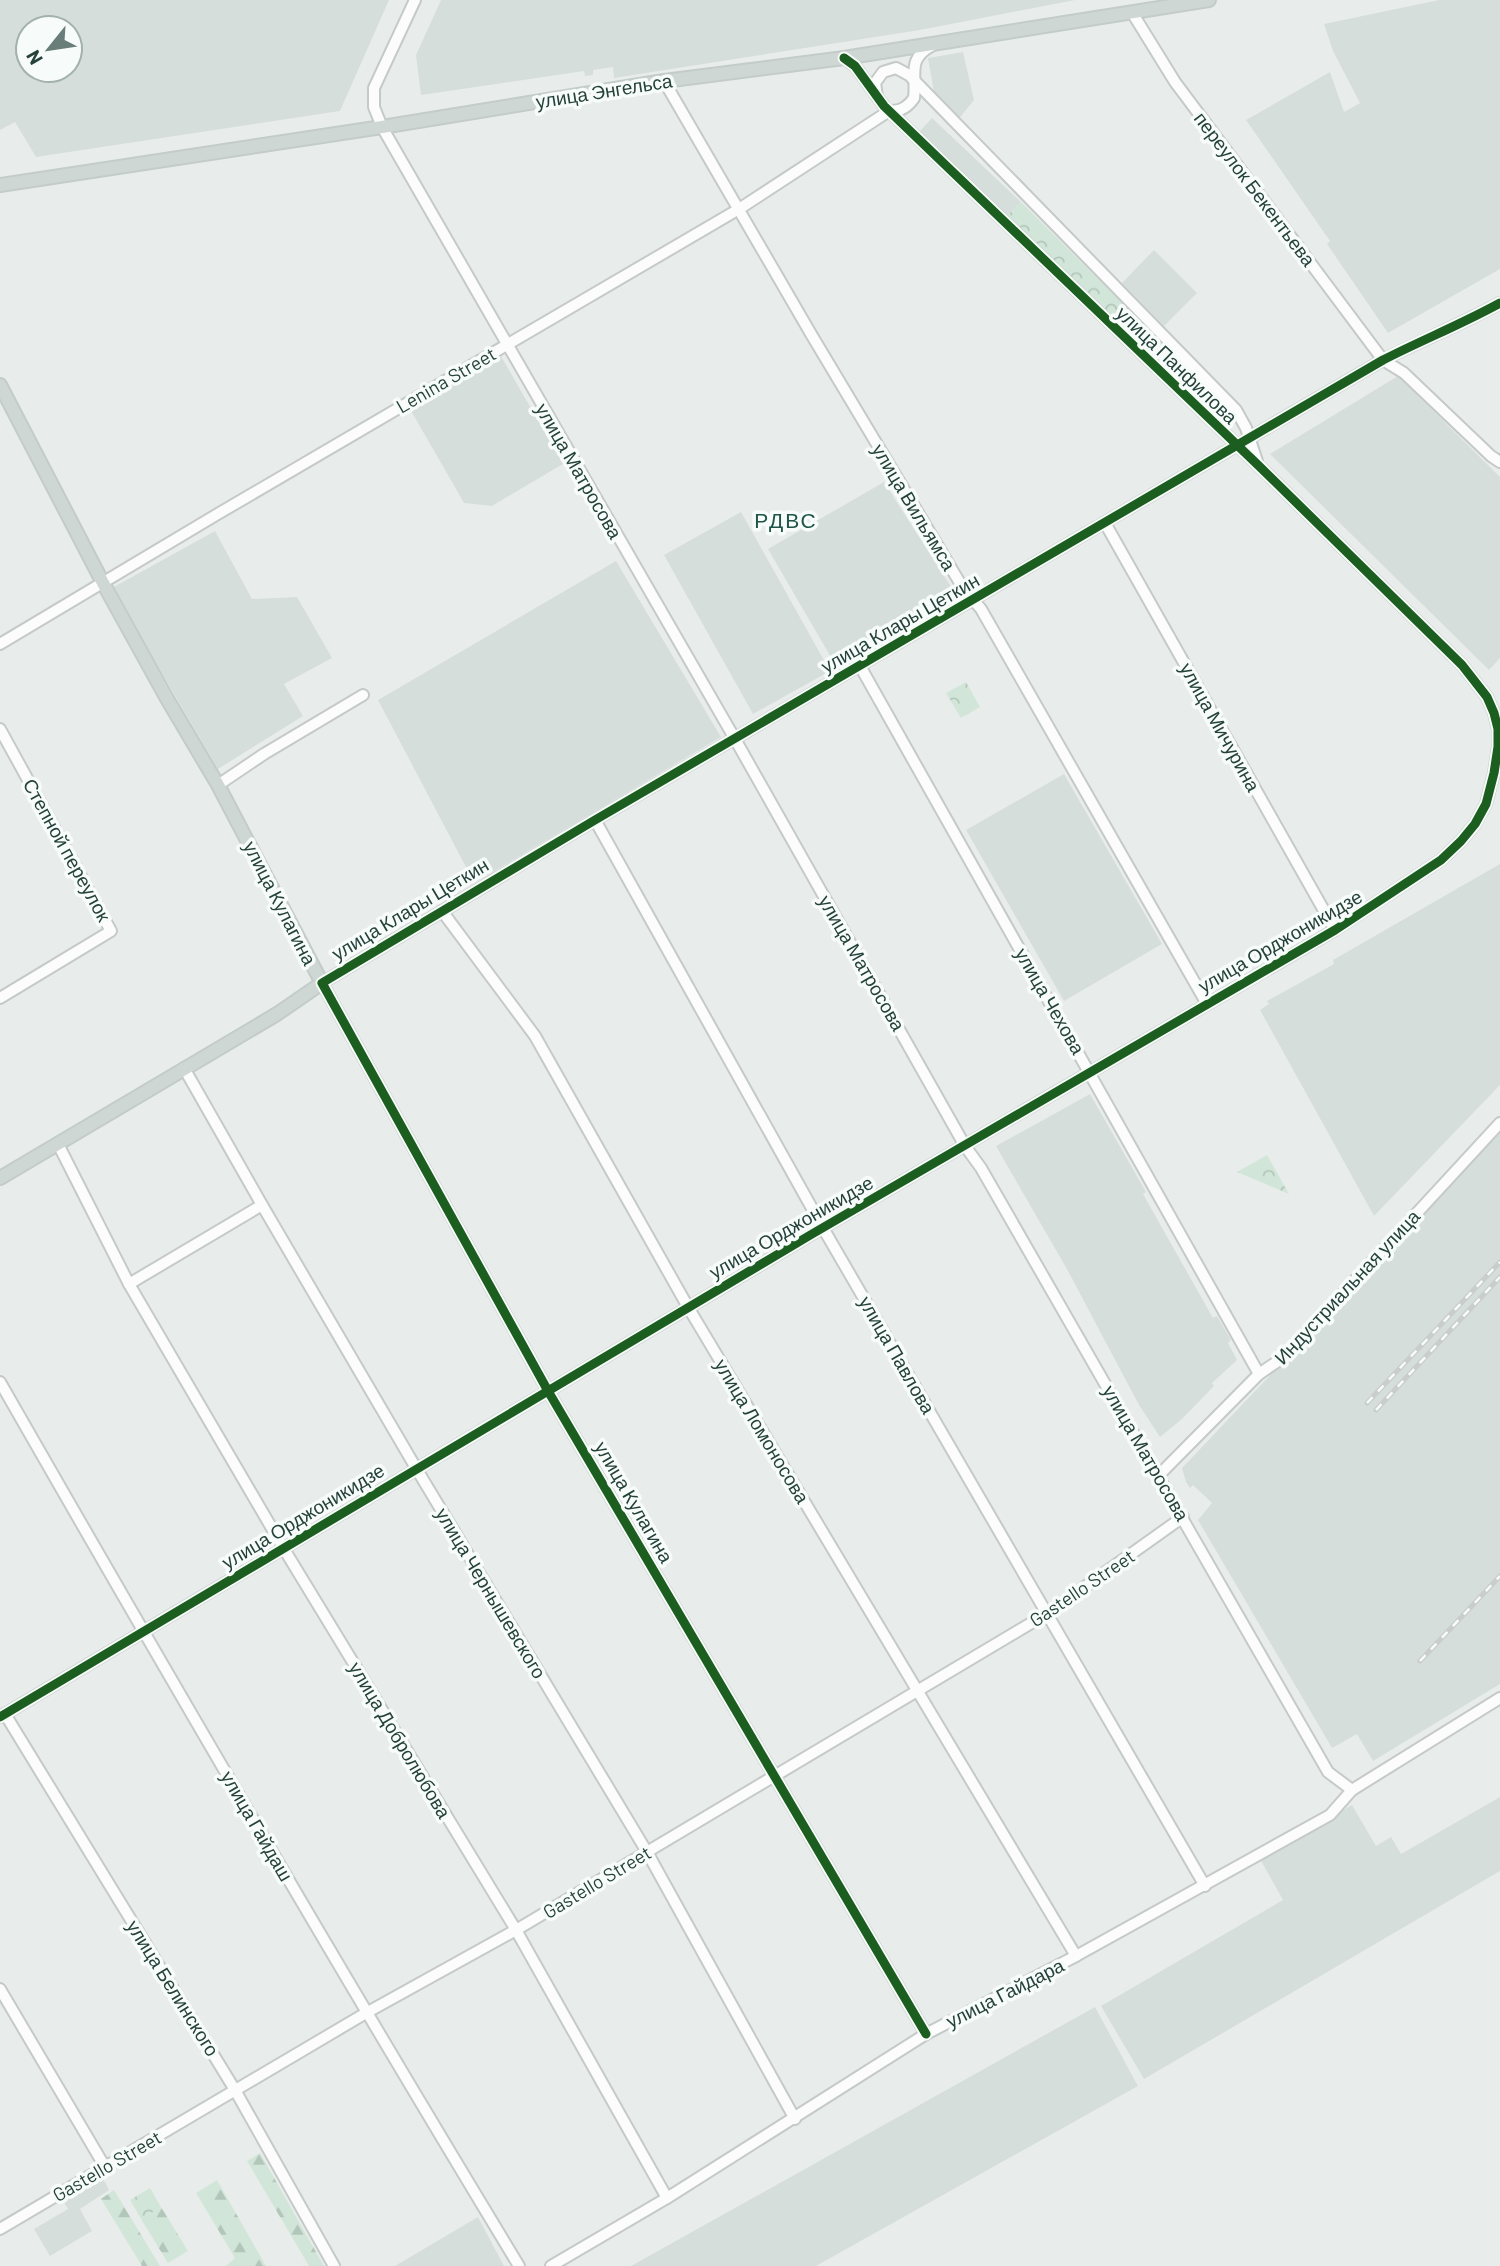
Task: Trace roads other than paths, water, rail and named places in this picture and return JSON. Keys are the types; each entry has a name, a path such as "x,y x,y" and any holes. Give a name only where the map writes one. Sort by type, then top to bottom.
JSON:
{"main road":[{"name":"улица Энгельса","path":"0,185 664,81 886,52 1209,0"},
{"name":"улица Кулагина","path":"0,385 103,583 166,698 218,785 322,983"},
{"name":"улица Клары Цеткин","path":"0,1178 277,1014 322,983"}],"street":[{"name":"улица Матросова","path":"415,0 374,88 374,107 382,127 735,739 965,1146 981,1168 1328,1772 1352,1790"},
{"name":"переулок Бекентьева","path":"1133,14 1182,92 1383,360 1404,373 1490,456 1500,462"},
{"path":"889,111 899,110 911,103 914,98 911,78 917,58 936,43"},
{"name":"улица Панфилова","path":"886,52 900,62 911,78 1236,410 1259,466"},
{"name":"улица Панфилова","path":"844,58 855,66 889,111 1259,466 1462,665 1487,697"},
{"path":"878,99 875,83 883,72 896,68 911,78"},
{"name":"улица Вильямса","path":"664,81 817,346 963,588 981,610 1207,1004"},
{"name":"Lenina Street","path":"0,643 739,209 889,111"},
{"name":"улица Клары Цеткин","path":"322,983 595,820 1383,360 1500,303"},
{"name":"улица Мичурина","path":"1105,523 1335,930"},
{"name":"улица Чехова","path":"860,666 1259,1374"},
{"path":"218,785 363,695"},
{"name":"улица Орджоникидзе","path":"2,1716 688,1307 1335,930 1441,860 1475,824 1490,793 1498,747 1498,729 1487,697"},
{"name":"Степной переулок","path":"0,729 111,931 0,998"},
{"name":"улица Павлова","path":"595,820 823,1228 1205,1886"},
{"name":"улица Ломоносова","path":"442,911 535,1036 688,1307 1076,1956"},
{"name":"улица Кулагина","path":"322,983 548,1391 926,2034"},
{"name":"улица Чернышевского","path":"184,1068 416,1468 647,1852 795,2119"},
{"name":"Индустриальная улица","path":"1159,1475 1259,1374 1284,1357 1500,1123"},
{"name":"улица Добролюбова","path":"58,1144 129,1283 284,1549 516,1930 667,2198"},
{"path":"129,1283 262,1205"},
{"name":"улица Гайдаш","path":"0,1382 366,2013 519,2266"},
{"name":"Gastello Street","path":"0,2229 366,2013 516,1930 1048,1613 1183,1517"},
{"path":"1352,1790 1500,1698"},
{"name":"улица Белинского","path":"2,1716 236,2090 334,2266"},
{"name":"улица Гайдара","path":"551,2266 795,2119 926,2034 1076,1956 1330,1815 1352,1790"},
{"path":"0,1989 105,2167"}],"railway":[{"path":"1367,1403 1500,1262"},
{"path":"1376,1410 1500,1277"},
{"path":"1420,1661 1500,1576"}],"district":[{"name":"РДВС","path":"786,521"}]}
